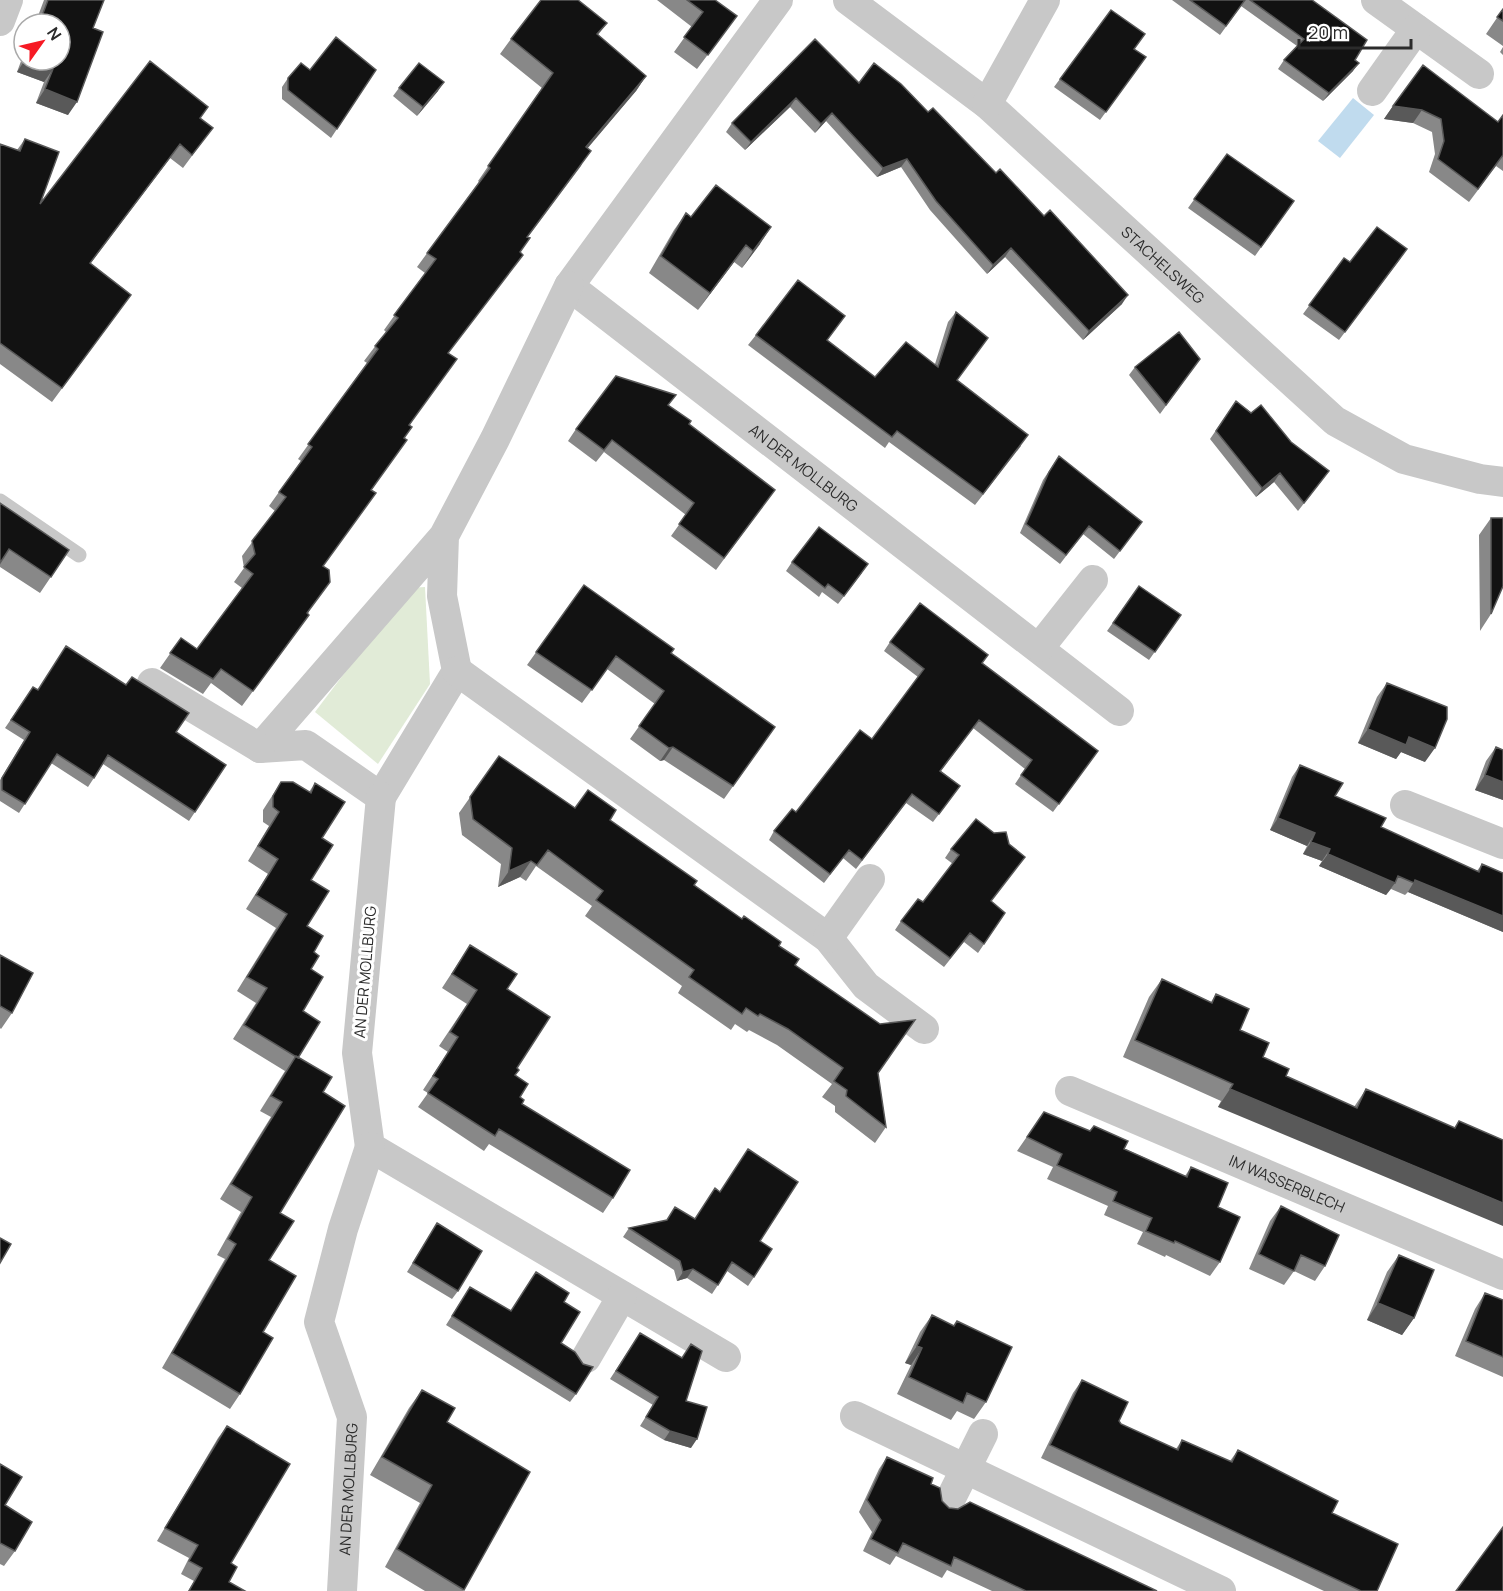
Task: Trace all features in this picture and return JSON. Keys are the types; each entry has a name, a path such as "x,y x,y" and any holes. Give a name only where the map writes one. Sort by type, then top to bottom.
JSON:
{"street":[{"path":"0,21 8,0"},
{"path":"260,748 444,536 495,439 569,286 778,0"},
{"name":"STACHELSWEG","path":"848,0 987,104 1335,422 1404,459 1480,479 1503,482"},
{"path":"987,104 1045,0"},
{"path":"1376,0 1479,74"},
{"path":"1372,91 1416,29"},
{"name":"AN DER MOLLBURG","path":"569,286 1040,647 1119,711"},
{"path":"444,536 442,596 457,671 828,938 866,986 924,1029"},
{"path":"1040,647 1093,579"},
{"name":"AN DER MOLLBURG","path":"342,1591 352,1417 319,1322 343,1229 370,1147 357,1053 381,797 457,671"},
{"path":"152,683 260,748 306,745 381,797"},
{"path":"1405,805 1503,844"},
{"path":"828,938 870,879"},
{"name":"IM WASSERBLECH","path":"1070,1091 1503,1275"},
{"path":"370,1147 726,1357"},
{"path":"586,1358 622,1296"},
{"path":"855,1416 1221,1591"},
{"path":"948,1504 983,1434"}],"lane":[{"path":"0,501 79,555"}],"green space":[{"path":"425,587 430,684 378,764 315,712 409,588"}],"water":[{"path":"1353,98 1374,115 1340,158 1318,141"}],"building":[{"path":"48,0 104,0 93,28 103,32 77,102 45,89 52,72 72,72 72,12 44,12"},
{"path":"541,0 578,0 607,23 597,34 646,76 586,147 591,151 527,237 530,238 520,252 523,255 448,353 457,359 409,425 412,427 404,438 407,440 371,490 376,493 323,566 329,570 330,582 307,613 309,615 253,691 221,669 213,679 170,653 181,638 197,649 253,574 244,567 255,554 252,541 286,497 279,492 312,447 308,444 378,349 375,346 398,318 394,315 436,259 427,253 490,168 488,166 553,73 511,39"},
{"path":"687,0 715,0 737,16 708,55 684,37 703,12"},
{"path":"1190,0 1245,0 1226,26"},
{"path":"1250,0 1312,0 1367,40 1355,60 1359,63 1329,93 1284,60 1304,39"},
{"path":"1503,9 1503,21 1497,17"},
{"path":"1111,10 1145,34 1134,49 1146,57 1106,112 1060,79"},
{"path":"336,37 376,70 337,129 288,90 288,78 301,63 310,70"},
{"path":"815,39 859,83 874,63 901,84 928,112 933,108 996,173 1000,169 1044,216 1050,210 1128,295 1089,331 1011,248 993,265 936,201 907,159 883,168 832,113 821,124 796,98 751,142 732,123"},
{"path":"150,61 208,107 200,118 213,128 192,155 180,144 90,263 131,295 62,388 0,343 0,144 20,151 25,139 59,152 40,204"},
{"path":"419,63 444,82 423,107 399,88"},
{"path":"1423,65 1498,122 1503,115 1503,155 1478,189 1438,159 1444,141 1441,119 1422,110 1393,106"},
{"path":"1227,154 1294,201 1261,247 1194,199"},
{"path":"716,185 771,227 753,251 746,245 710,293 661,256 686,213 691,217"},
{"path":"1377,227 1407,249 1345,332 1309,305 1344,258 1350,262"},
{"path":"798,280 845,316 827,340 875,377 906,342 938,367 956,312 988,338 957,380 1028,435 983,494 897,431 892,437 756,335"},
{"path":"1179,332 1200,359 1166,405 1135,367"},
{"path":"616,376 676,395 668,405 691,421 689,424 775,490 724,558 679,524 694,503 612,440 604,450 576,429"},
{"path":"1236,401 1251,413 1261,405 1291,442 1329,471 1304,503 1280,473 1262,488 1216,431"},
{"path":"1059,456 1142,522 1120,551 1089,526 1066,555 1026,524 1049,472"},
{"path":"0,503 69,550 51,577 9,549 0,563"},
{"path":"1491,518 1503,518 1503,586 1491,614"},
{"path":"819,527 868,564 844,596 828,584 825,588 792,562"},
{"path":"584,585 674,649 671,653 775,727 733,786 673,747 669,748 639,726 664,691 616,656 592,690 536,652"},
{"path":"1139,586 1181,615 1155,652 1113,623"},
{"path":"920,603 988,655 982,663 1098,751 1059,804 1021,775 1032,760 979,720 940,771 960,786 939,814 912,794 862,860 849,850 830,874 774,831 792,809 796,812 860,730 872,739 924,669 890,642"},
{"path":"66,646 126,685 132,677 189,713 176,732 226,765 195,812 108,755 94,778 57,754 25,804 2,790 2,778 30,732 11,720 33,687 38,690"},
{"path":"1387,683 1447,707 1447,719 1435,748 1409,737 1406,745 1368,729"},
{"path":"1496,747 1503,750 1503,782 1485,775"},
{"path":"499,756 575,808 588,790 616,810 610,820 697,881 694,885 742,919 744,916 781,942 779,946 799,959 795,965 880,1024 915,1020 878,1073 886,1127 846,1096 847,1090 834,1081 843,1068 788,1029 746,1008 742,1014 689,977 694,970 596,900 603,891 548,850 537,865 531,861 509,871 512,848 473,819 470,797"},
{"path":"1300,765 1343,783 1335,796 1386,818 1381,827 1479,872 1482,864 1503,873 1503,916 1415,880 1414,883 1398,876 1395,883 1328,854 1330,849 1311,842 1315,833 1278,818"},
{"path":"281,782 293,782 311,793 315,783 345,802 322,838 333,845 311,880 329,891 307,926 323,936 314,952 319,956 311,969 323,977 303,1011 320,1022 298,1058 244,1025 267,988 247,977 287,914 256,895 278,859 258,846 279,812 273,807 273,796"},
{"path":"976,819 994,833 1006,832 1009,844 1025,857 991,901 1005,913 984,944 970,933 950,958 901,921 918,899 923,902 959,855 951,849"},
{"path":"470,945 517,974 507,989 550,1017 517,1068 519,1070 515,1075 528,1084 520,1097 524,1100 522,1104 630,1170 613,1198 499,1129 495,1136 428,1093 438,1079 433,1076 458,1037 450,1032 477,990 452,974"},
{"path":"0,955 33,973 12,1013 0,1006"},
{"path":"1162,979 1212,1003 1216,994 1249,1009 1240,1030 1269,1043 1263,1057 1289,1069 1286,1076 1357,1108 1366,1089 1455,1128 1459,1121 1503,1140 1503,1203 1230,1089 1233,1084 1135,1040"},
{"path":"296,1056 332,1077 323,1092 345,1106 280,1213 294,1221 269,1260 296,1276 263,1332 273,1338 240,1394 172,1353 236,1244 228,1239 252,1197 231,1184 282,1102 271,1096"},
{"path":"1044,1112 1090,1131 1094,1126 1128,1141 1124,1149 1187,1177 1191,1167 1228,1183 1218,1207 1240,1217 1220,1262 1175,1241 1174,1243 1146,1231 1152,1218 1113,1201 1117,1192 1057,1165 1062,1154 1027,1137"},
{"path":"748,1149 798,1182 760,1241 772,1249 754,1277 732,1262 718,1285 693,1269 683,1272 680,1261 629,1228 667,1220 675,1207 695,1219 715,1188 720,1192"},
{"path":"1281,1206 1339,1235 1325,1266 1301,1255 1294,1271 1259,1254"},
{"path":"437,1223 482,1251 458,1291 413,1263"},
{"path":"0,1238 11,1244 0,1263"},
{"path":"1399,1255 1434,1270 1414,1318 1378,1303"},
{"path":"536,1272 569,1293 564,1302 580,1312 561,1343 575,1352 583,1364 593,1367 576,1394 452,1316 470,1287 511,1311"},
{"path":"1485,1293 1503,1300 1503,1357 1466,1341"},
{"path":"932,1315 954,1326 957,1321 1012,1347 986,1402 967,1393 963,1403 909,1377 922,1348 917,1346"},
{"path":"640,1333 682,1358 691,1344 702,1351 686,1401 707,1407 697,1439 670,1431 646,1417 658,1397 616,1371"},
{"path":"1082,1380 1128,1402 1119,1421 1121,1424 1178,1450 1182,1440 1232,1462 1238,1450 1338,1501 1332,1513 1398,1544 1377,1591 1361,1591 1050,1445"},
{"path":"422,1390 455,1408 447,1422 530,1472 464,1590 397,1549 432,1485 382,1457"},
{"path":"227,1426 290,1464 231,1563 237,1567 229,1582 245,1591 189,1591 202,1568 189,1561 198,1545 165,1528"},
{"path":"887,1457 933,1478 931,1484 940,1488 942,1501 949,1508 958,1509 970,1502 1157,1591 1026,1591 954,1557 951,1566 903,1543 898,1553 871,1539 881,1520 867,1500"},
{"path":"0,1464 22,1477 5,1505 32,1522 15,1551 0,1543"},
{"path":"1503,1527 1503,1591 1456,1591"}]}
